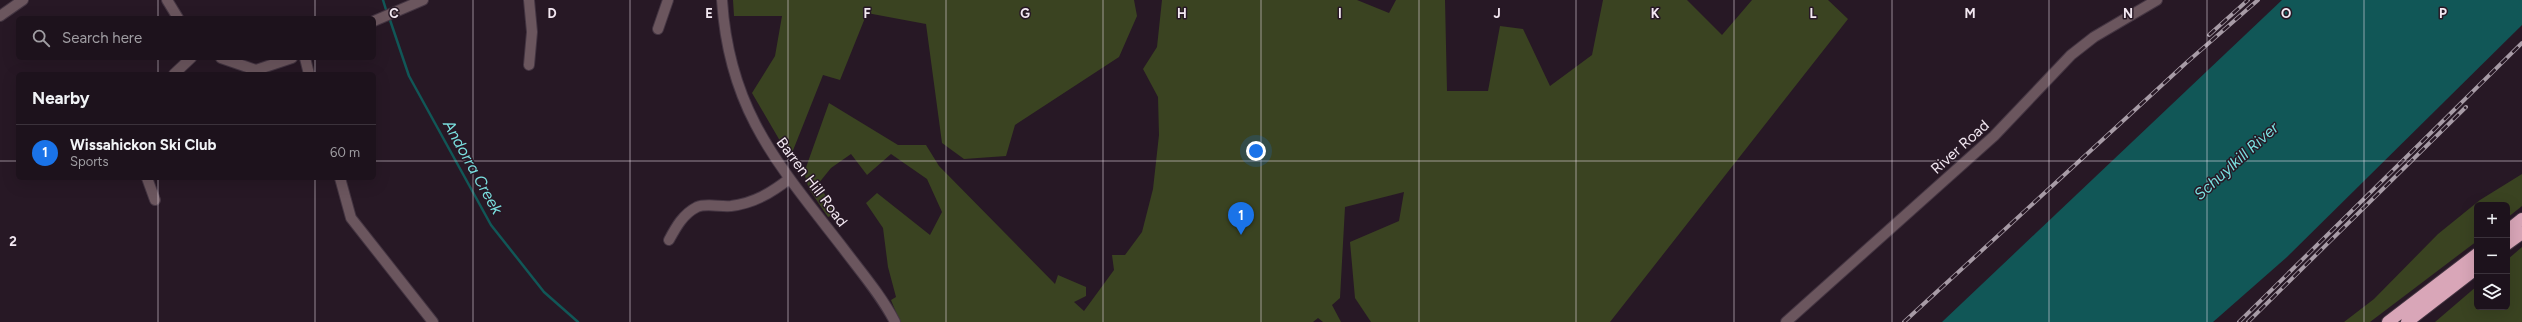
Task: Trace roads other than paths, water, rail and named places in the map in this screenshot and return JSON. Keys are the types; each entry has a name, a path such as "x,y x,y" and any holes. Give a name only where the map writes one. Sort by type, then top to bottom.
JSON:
{"highway":[{"path":"2510,229 2522,220"},
{"path":"2510,242 2522,233"},
{"path":"2388,322 2474,256"},
{"path":"2407,322 2474,270"}],"street":[{"path":"0,16 24,0"},
{"path":"167,0 177,16"},
{"path":"376,20 423,0"},
{"path":"529,0 532,32 529,65"},
{"path":"658,29 668,0"},
{"name":"Barren Hill Road","path":"722,0 726,45 737,82 758,131 789,179 881,297 895,322"},
{"name":"River Road","path":"1786,322 1994,136 2071,55 2094,37 2157,0"},
{"path":"176,72 189,60"},
{"path":"227,60 256,70 286,60"},
{"path":"306,60 309,72"},
{"path":"669,240 682,218 698,206 730,206 750,202 766,196 789,179"},
{"path":"148,180 155,200"},
{"path":"341,180 351,218 433,322"}],"water":[{"name":"Schuylkill River","path":"2282,0 2522,0 2522,25 2287,257 2213,322 1942,322"}],"waterway":[{"name":"Andorra Creek","path":"383,0 387,13"},
{"name":"Andorra Creek","path":"389,17 409,76 491,225 544,292 578,322"}],"railway":[{"path":"2209,35 2248,0"},
{"path":"1904,322 2186,63 2258,0"},
{"path":"2239,322 2522,43"},
{"path":"2248,322 2466,107"}],"place":[{"name":"Wissahickon Ski Club","path":"1241,235"}]}
